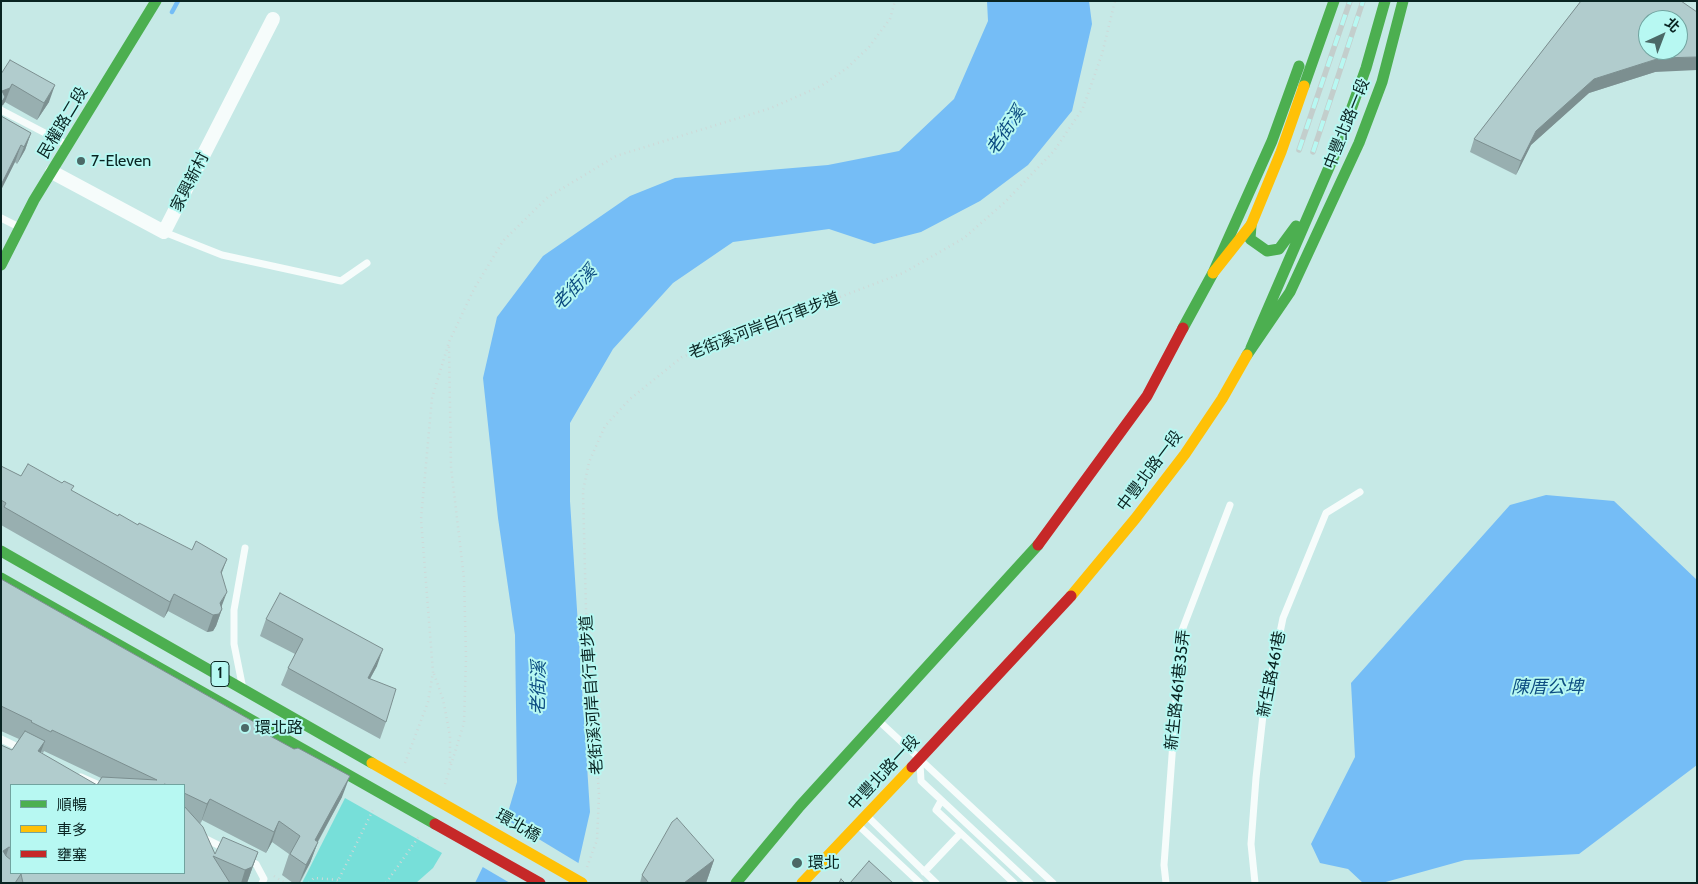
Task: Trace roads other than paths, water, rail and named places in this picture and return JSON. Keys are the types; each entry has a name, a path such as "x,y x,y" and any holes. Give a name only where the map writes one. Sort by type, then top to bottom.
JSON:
{"main road":[{"name":"民權路二段","path":"1,265 21,229 34,200 156,1"},
{"path":"736,883 800,806 1028,558 1073,500 1147,396 1213,273 1272,141 1323,1"},
{"path":"1213,273 1251,225 1281,152 1334,1"},
{"path":"1251,348 1337,149 1386,1"},
{"name":"中豐北路一段","path":"802,883 1059,610 1135,519 1222,399 1251,348 1290,292 1359,143 1382,82 1403,1"},
{"path":"1251,225 1250,239 1267,251 1279,249 1289,238 1337,149"},
{"name":"1","path":"1,550 243,687"},
{"name":"1","path":"1,578 381,794 426,826 540,883"},
{"name":"環北橋","path":"243,687 398,777 440,795 582,879"}],"street":[{"name":"家興新村","path":"52,172 164,232 273,18"}],"lane":[{"path":"1,110 68,146"},
{"path":"1,218 21,229"},
{"path":"164,232 222,255 341,281 367,263"},
{"name":"新生路461巷","path":"1255,883 1251,844 1256,778 1263,715 1283,618 1326,513 1360,492"},
{"name":"新生路461巷35弄","path":"1166,883 1164,866 1181,633 1230,505"},
{"path":"243,687 234,644 234,610 245,548"},
{"path":"880,721 919,760 1053,883"},
{"path":"1,739 34,755"},
{"path":"919,760 921,781 1030,883"},
{"path":"75,774 93,784"},
{"path":"941,801 936,810 1014,883"},
{"path":"867,815 936,883"},
{"path":"858,825 920,883"},
{"path":"192,832 232,852"},
{"path":"924,872 960,834"},
{"path":"240,856 256,864 264,879 262,883"}],"water":[{"name":"老街溪","path":"987,1 1089,1 1092,24 1072,111 1028,165 980,201 921,232 874,244 829,229 733,242 673,283 613,349 570,423 570,501 590,812 578,865 565,883 475,883 506,819 517,782 515,635 498,518 483,378 497,317 543,256 630,196 675,178 828,165 899,151 954,99 988,21"},
{"name":"陳厝公埤","path":"1546,495 1614,501 1697,580 1697,765 1579,854 1465,860 1382,883 1363,883 1348,869 1320,863 1311,844 1355,757 1351,683 1510,505"}],"waterway":[{"path":"172,12 178,1"}],"railway":[{"path":"1299,150 1350,1"},
{"path":"1313,152 1363,1"}],"place":[{"name":"7-Eleven","path":"81,161"},
{"name":"環北路","path":"245,728"},
{"name":"環北","path":"797,863"}]}
